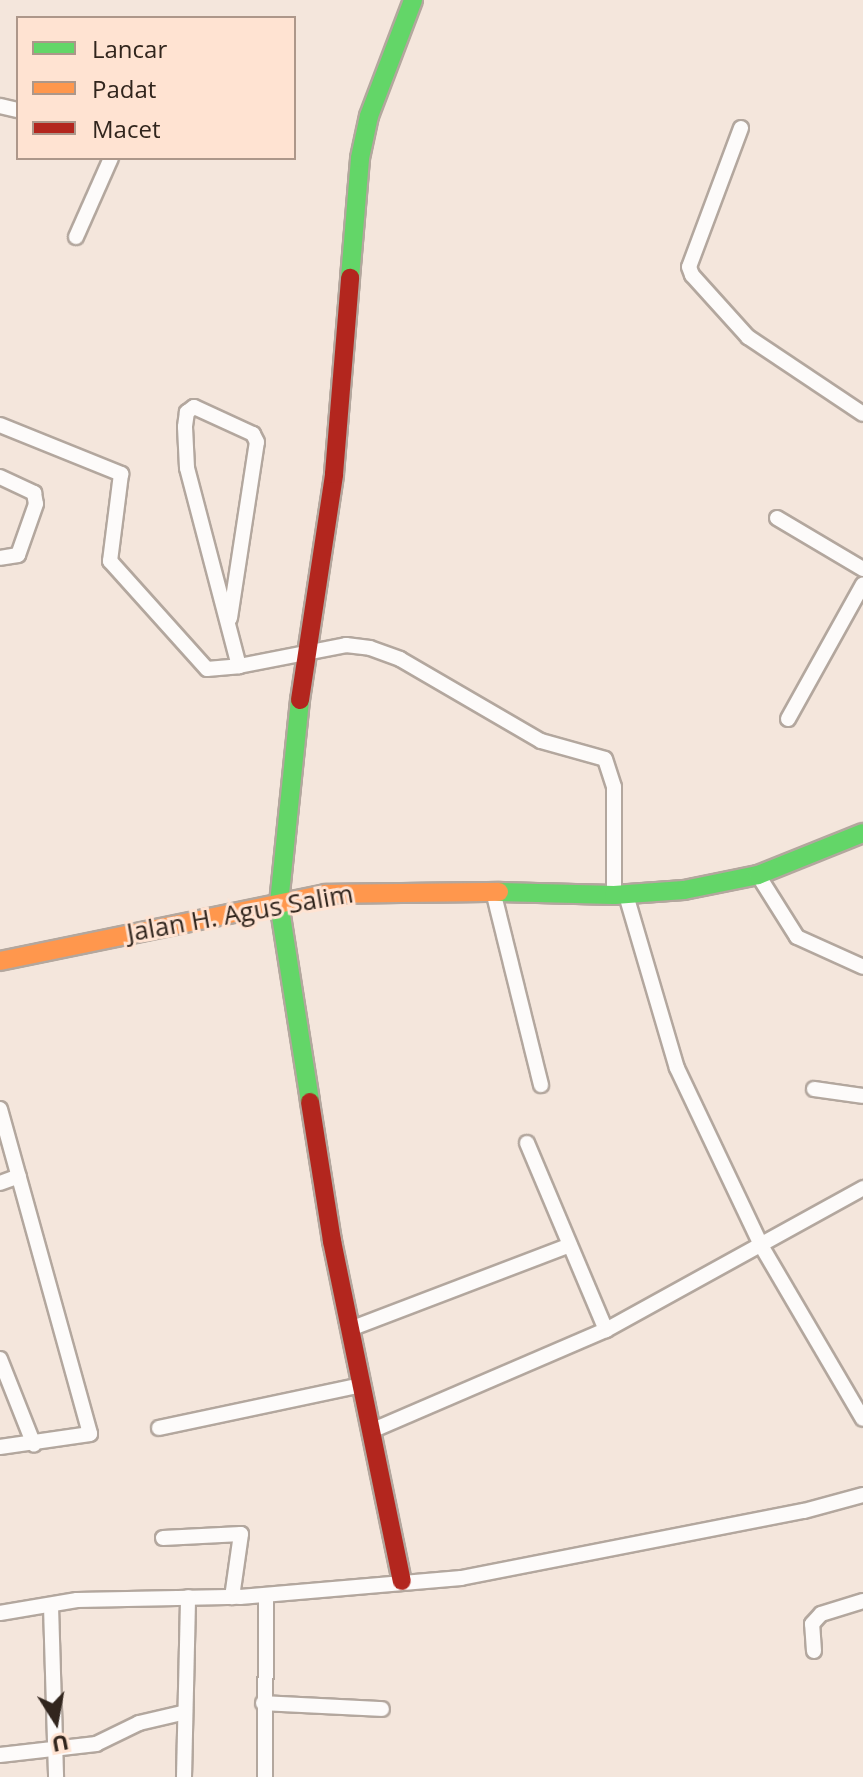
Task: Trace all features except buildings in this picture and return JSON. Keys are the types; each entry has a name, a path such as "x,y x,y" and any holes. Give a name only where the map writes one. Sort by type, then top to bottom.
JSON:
{"street":[{"path":"402,1581 350,1329 279,903 305,652 334,474 360,158 369,116 413,0"},
{"path":"741,128 689,267 692,275 748,337 863,414"},
{"path":"76,237 110,160"},
{"path":"230,618 257,442 253,434 194,407 187,412 185,427 187,468 213,575 230,618 239,666"},
{"path":"0,425 121,474 110,561 207,669 239,666 346,645 370,648 400,659 541,741 605,759 614,787 620,895 677,1068 762,1247 863,1419"},
{"path":"0,477 34,493 36,504 18,555 0,558"},
{"path":"777,518 863,569"},
{"path":"788,719 863,584"},
{"name":"Jalan H. Agus Salim","path":"0,961 279,903 355,891 620,895 758,875 863,833"},
{"path":"758,875 797,937 863,967"},
{"path":"493,891 541,1085"},
{"path":"814,1089 863,1096"},
{"path":"0,1109 90,1434 34,1445 0,1447"},
{"path":"527,1143 606,1330"},
{"path":"0,1183 19,1176"},
{"path":"371,1431 606,1330 762,1247 863,1188"},
{"path":"350,1329 570,1245"},
{"path":"0,1359 34,1445"},
{"path":"159,1428 362,1385"},
{"path":"0,1613 51,1606 266,1595 476,1575 804,1511 863,1495"},
{"path":"163,1538 241,1534 232,1597"},
{"path":"265,1777 263,1703 266,1595"},
{"path":"184,1777 182,1713 188,1597"},
{"path":"814,1651 812,1624 821,1614 863,1601"},
{"path":"51,1606 56,1777"},
{"path":"263,1703 382,1709"},
{"path":"0,1755 96,1744 139,1723 182,1713"}],"traffic: fast":[{"path":"350,278 360,158 369,116 413,0"},
{"path":"300,700 279,903 310,1102"},
{"path":"499,892 614,895 684,890 758,875 863,833"}],"traffic: slow":[{"path":"0,961 325,894 499,892"}],"traffic: jam":[{"path":"300,700 334,474 350,278"},
{"path":"310,1102 332,1241 402,1581"}]}
